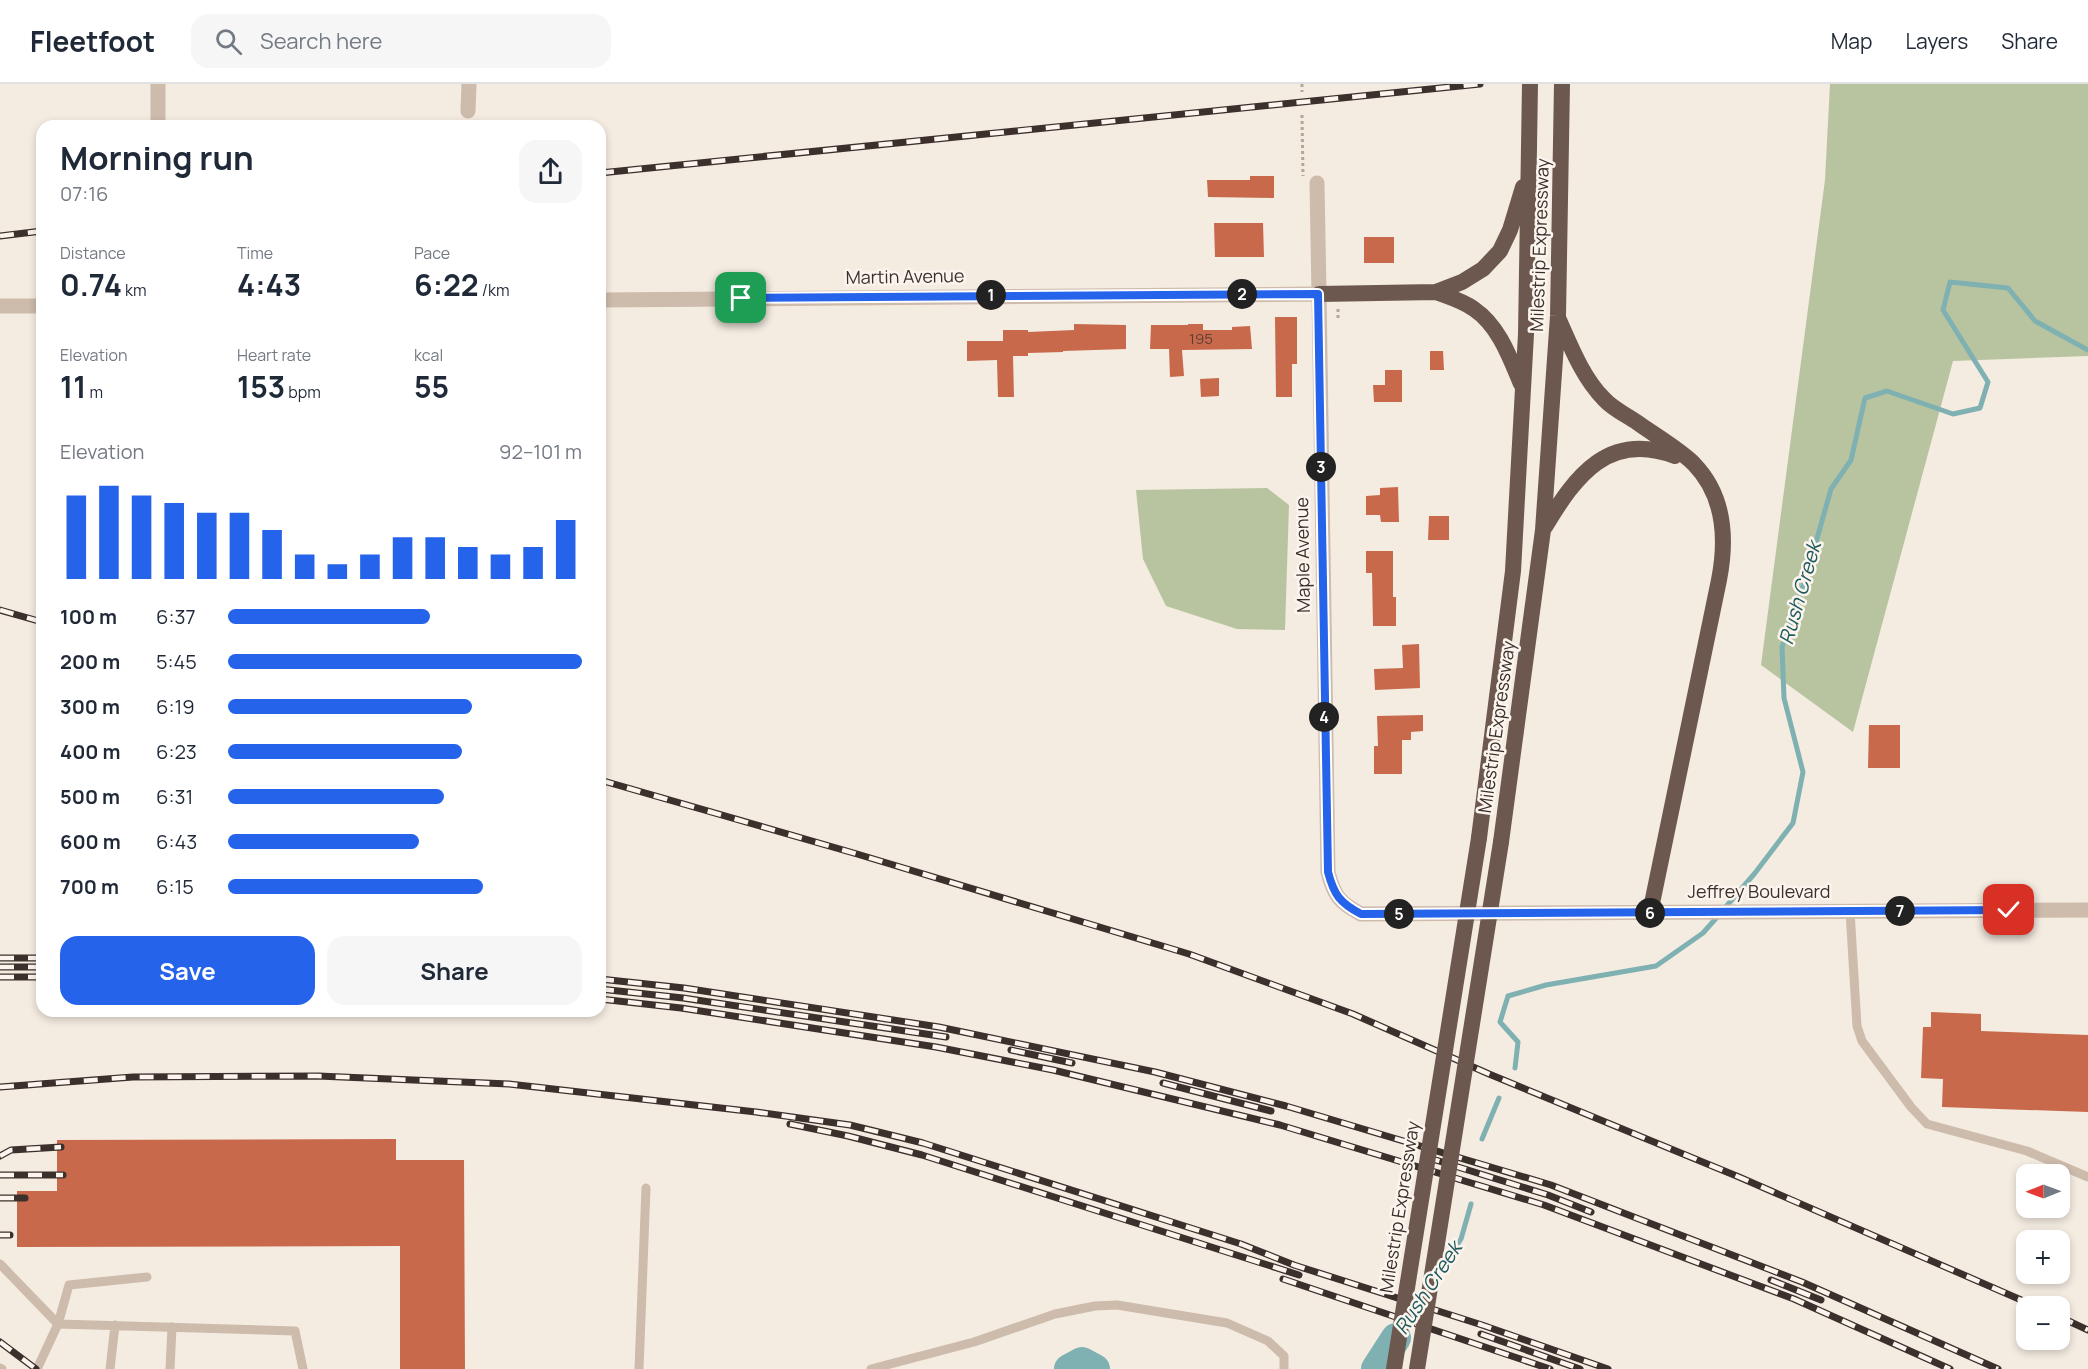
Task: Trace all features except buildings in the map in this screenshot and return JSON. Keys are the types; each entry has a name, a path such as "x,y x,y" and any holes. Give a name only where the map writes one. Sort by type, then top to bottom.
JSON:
{"highway":[{"name":"Milestrip Expressway","path":"1394,1369 1479,838 1513,571 1523,387 1530,84"},
{"name":"Milestrip Expressway","path":"1417,1369 1501,842 1543,530 1558,316 1562,84"},
{"path":"1318,294 1436,292 1473,276 1500,251 1510,231 1530,160"},
{"path":"1436,292 1474,308 1491,325 1523,387"},
{"path":"1558,316 1582,368 1592,385 1605,400 1694,464 1706,480 1721,515 1724,532 1724,557 1650,913"},
{"path":"1543,530 1566,494 1593,465 1606,456 1637,447 1660,450 1694,464"}],"street":[{"path":"158,84 158,120"},
{"path":"468,111 469,84"},
{"name":"Maple Avenue","path":"1317,183 1327,839 1328,872 1332,890"},
{"name":"Martin Avenue","path":"606,300 1318,294"},
{"path":"0,306 36,306"},
{"name":"Jeffrey Boulevard","path":"1332,890 1341,902 1361,914 2088,910"}],"lane":[{"path":"1850,911 1857,1026 1862,1041 1911,1107 1927,1124 2027,1151 2088,1177"},
{"path":"639,1369 646,1188"},
{"path":"0,1264 58,1324 295,1331 303,1369"},
{"path":"37,1369 58,1324 69,1285 147,1277"},
{"path":"872,1369 974,1342 1055,1314 1095,1306 1117,1305 1227,1323 1268,1341 1284,1356 1284,1369"},
{"path":"110,1369 115,1326"},
{"path":"170,1369 172,1327"}],"path":[{"path":"1302,84 1302,92"}],"green space":[{"path":"1830,84 2088,84 2088,356 1953,361 1853,732 1761,665 1825,180"},
{"path":"1267,488 1289,505 1285,630 1237,629 1166,606 1143,559 1136,490"}],"waterway":[{"name":"Rush Creek","path":"1724,909 1793,823 1803,772 1784,698 1782,647 1807,574 1831,489 1851,460 1865,398 1887,391 1953,414 1980,408 1988,382 1943,310 1950,282 2008,288 2035,321 2088,350"},
{"name":"Rush Creek","path":"1515,1068 1518,1042 1500,1022 1508,996 1546,985 1656,966 1703,933 1718,916"},
{"name":"Rush Creek","path":"1482,1139 1499,1098"},
{"name":"Rush Creek","path":"1438,1274 1461,1239 1471,1204"},
{"name":"Rush Creek","path":"1407,1322 1422,1300"},
{"name":"Rush Creek","path":"1376,1369 1396,1338"},
{"name":"Rush Creek","path":"1069,1369 1082,1362 1095,1369"}],"railway":[{"path":"606,172 1480,84"},
{"path":"0,236 36,232"},
{"path":"0,610 36,620"},
{"path":"606,782 857,854 1189,954 1353,1014 1489,1074 1739,1177 2016,1298"},
{"path":"0,958 36,958"},
{"path":"0,967 36,967"},
{"path":"0,977 36,977"},
{"path":"606,980 684,988 939,1027 1155,1072 1286,1106 1551,1185 1802,1282 1998,1369"},
{"path":"606,990 683,998 946,1037"},
{"path":"606,1000 681,1008 936,1047 1053,1070 1280,1125 1544,1205 1794,1299 1950,1369"},
{"path":"1011,1050 1072,1063"},
{"path":"0,1087 133,1077 318,1076 509,1084 850,1125 923,1143 1241,1244 1294,1265 1482,1325 1608,1369"},
{"path":"1163,1083 1271,1111"},
{"path":"790,1124 922,1155 1299,1275"},
{"path":"0,1156 11,1150 61,1147"},
{"path":"1426,1157 1548,1195 1591,1212"},
{"path":"0,1175 63,1175"},
{"path":"0,1198 25,1198"},
{"path":"0,1235 10,1235"},
{"path":"1283,1279 1550,1369"},
{"path":"1771,1280 1821,1300"},
{"path":"2070,1322 2088,1330"},
{"path":"1481,1334 1580,1369"},
{"path":"0,1342 36,1369"}],"route":[{"path":"741,298 1318,294 1328,872 1332,890 1341,902 1361,914 2009,910"}]}
